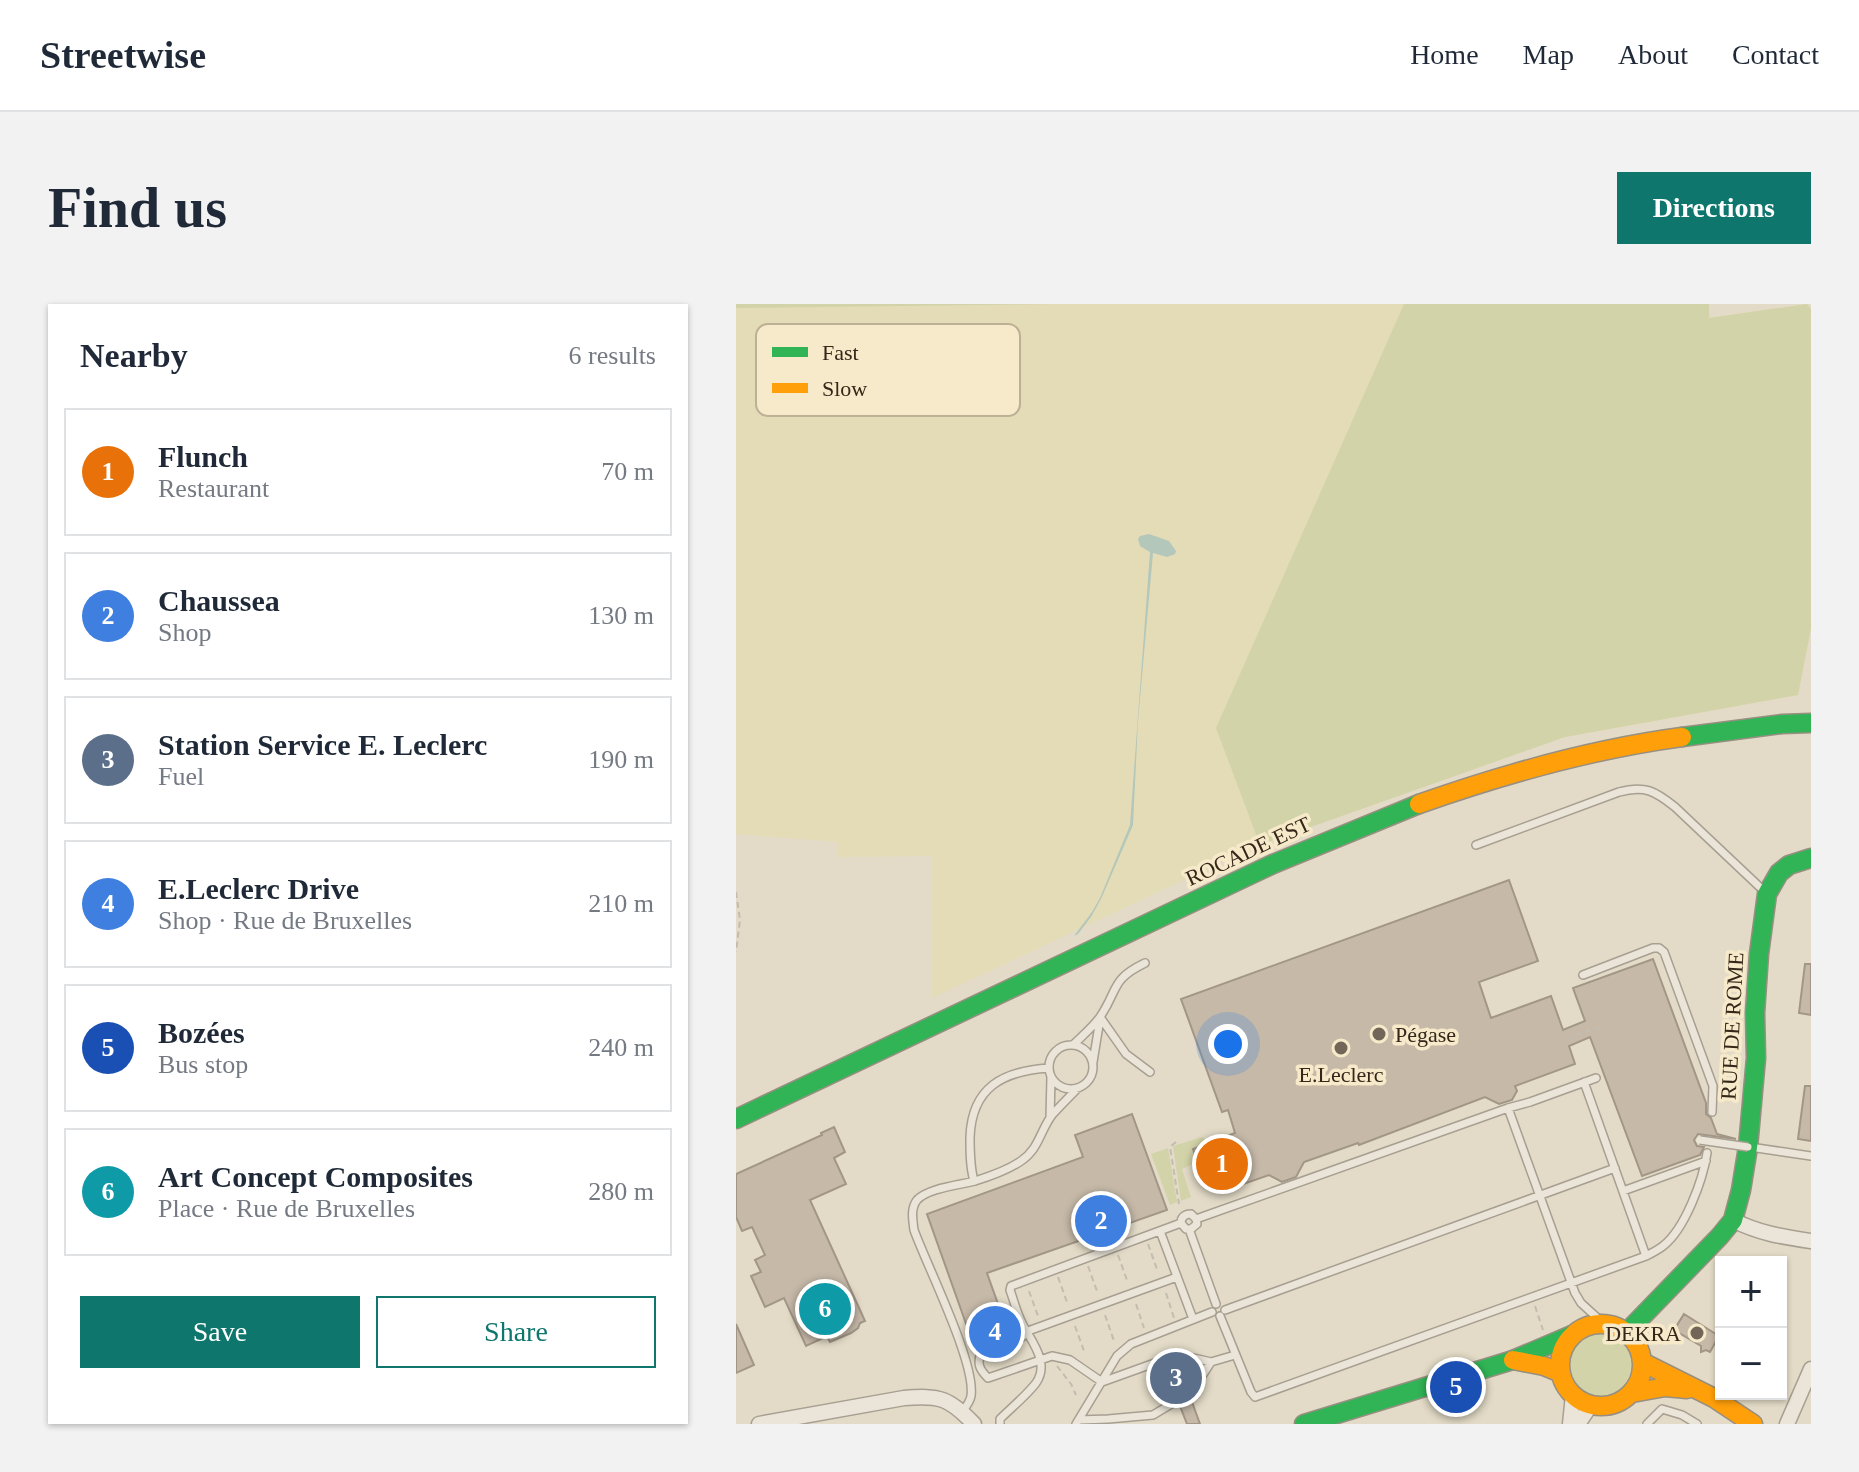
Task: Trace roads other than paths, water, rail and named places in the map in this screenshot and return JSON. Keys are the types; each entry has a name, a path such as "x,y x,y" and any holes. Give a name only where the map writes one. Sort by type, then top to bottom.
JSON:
{"street":[{"name":"ROCADE EST","path":"736,1119 1273,864 1407,808 1475,784 1565,759 1654,741 1811,723"},
{"path":"1767,894 1779,873 1789,865 1811,858"},
{"name":"RUE DE ROME","path":"1627,1332 1733,1220 1748,1147 1756,1058 1759,954 1767,894"},
{"path":"1733,1220 1771,1235 1811,1241"},
{"path":"1304,1424 1513,1360 1591,1324 1616,1326 1635,1341 1642,1362 1641,1373 1632,1393"},
{"path":"1572,1335 1564,1346 1560,1360 1561,1373 1573,1395 1591,1405 1613,1404 1632,1393 1665,1387 1698,1390"},
{"path":"1513,1360 1561,1373"},
{"path":"1642,1362 1714,1398 1753,1424"},
{"path":"1787,1424 1810,1372"},
{"path":"1570,1424 1573,1395"},
{"path":"759,1424 926,1396 943,1399 974,1424"},
{"path":"1578,1424 1591,1405"}],"lane":[{"path":"1476,845 1619,792 1647,789 1675,807 1767,894"},
{"path":"1583,975 1653,948 1664,952 1713,1086 1712,1112"},
{"path":"962,1412 970,1399 971,1387 964,1357 914,1230 914,1204 933,1191 1006,1170 1034,1149 1050,1118 1090,1079 1100,1017 1113,990 1130,970 1145,963"},
{"path":"1073,1045 1100,1017"},
{"path":"1100,1017 1126,1054 1150,1072"},
{"path":"1050,1118 1049,1068 1056,1051 1079,1046 1088,1053 1093,1063"},
{"path":"974,1181 970,1152 971,1120 982,1095 1010,1074 1025,1069 1049,1068"},
{"path":"1051,1077 1066,1089 1078,1088"},
{"path":"1196,1219 1596,1078"},
{"path":"1584,1082 1646,1256"},
{"path":"1508,1108 1572,1283 1581,1303 1603,1323"},
{"path":"1700,1140 1811,1156"},
{"path":"1216,1304 1221,1304 1235,1355 1255,1397 1646,1256 1664,1245 1679,1228 1694,1198 1706,1157 1623,1191"},
{"path":"1216,1304 1212,1306 1212,1312 1216,1317 1615,1168"},
{"path":"1186,1214 1196,1219 1195,1226 1189,1229 1181,1223 1186,1214"},
{"path":"1000,1424 1000,1419 1039,1377 1040,1359 1010,1290 1014,1284 1181,1223"},
{"path":"1189,1229 1216,1304"},
{"path":"1160,1231 1193,1319"},
{"path":"1102,1382 1070,1360 1052,1356 988,1378 978,1363 981,1352 1022,1337 1028,1331 1177,1277"},
{"path":"1077,1422 1117,1356 1131,1344 1212,1312"},
{"path":"1175,1356 1211,1362 1235,1355"},
{"path":"1102,1382 1163,1360"},
{"path":"1189,1396 1211,1362"},
{"path":"1077,1422 1153,1415 1178,1400"},
{"path":"1647,1424 1662,1409 1697,1424"}],"place":[{"name":"Pégase","path":"1379,1034"},
{"name":"E.Leclerc","path":"1341,1048"},
{"name":"Flunch","path":"1222,1164"},
{"name":"Chaussea","path":"1101,1221"},
{"name":"Art Concept Composites","path":"825,1309"},
{"name":"E.Leclerc Drive","path":"995,1332"},
{"name":"DEKRA","path":"1697,1333"},
{"name":"Station Service E. Leclerc","path":"1176,1378"},
{"name":"Bozées","path":"1456,1387"}]}
